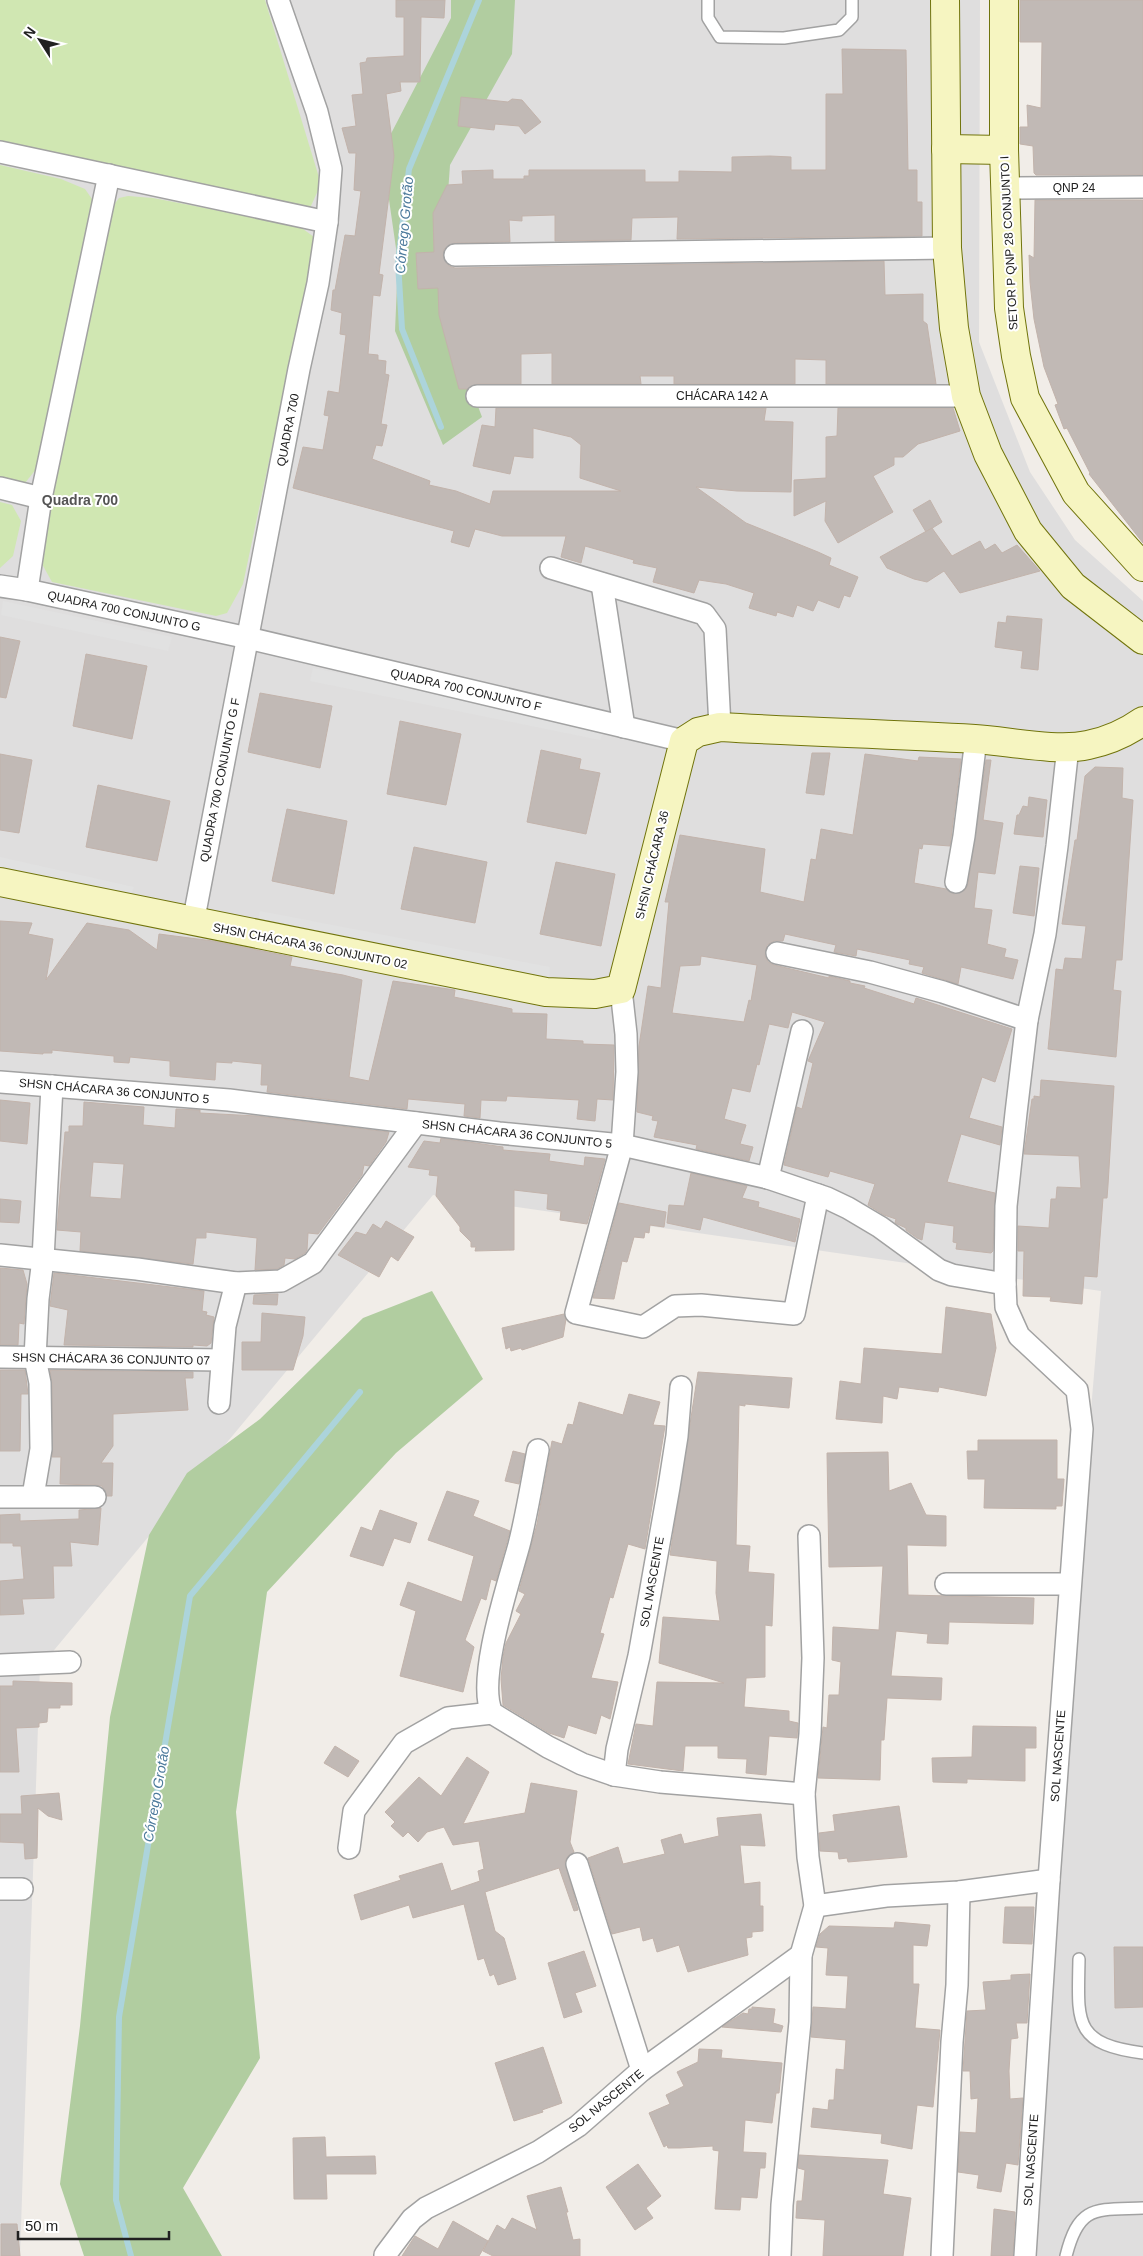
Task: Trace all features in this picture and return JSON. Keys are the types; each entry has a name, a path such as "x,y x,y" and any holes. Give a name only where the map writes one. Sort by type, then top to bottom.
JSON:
{"street":[{"name":"QUADRA 700","path":"248,638 318,283 327,222 331,169 317,112 278,0"},
{"path":"945,0 946,248 954,328 966,396 988,454 1028,531 1074,586 1140,641"},
{"name":"SETOR P QNP 28 CONJUNTO I","path":"1004,0 1004,150 1010,308 1016,356 1025,398 1076,493 1140,557"},
{"path":"946,149 1004,150"},
{"path":"0,152 327,222"},
{"path":"27,590 41,498 109,175"},
{"name":"QNP 24","path":"1006,188 1143,187"},
{"path":"455,255 946,248"},
{"name":"CHÁCARA 142 A","path":"477,396 966,396"},
{"path":"0,488 41,498"},
{"path":"551,568 704,614 715,629 720,728"},
{"path":"602,584 624,727"},
{"name":"QUADRA 700 CONJUNTO G","path":"0,586 27,590 248,638"},
{"name":"QUADRA 700 CONJUNTO F","path":"248,638 684,741"},
{"name":"QUADRA 700 CONJUNTO G F","path":"193,922 248,638"},
{"path":"684,741 698,732 720,728 976,739 1068,747 1088,745 1138,727"},
{"path":"956,882 976,739"},
{"name":"SHSN CHÁCARA 36","path":"622,989 684,741"},
{"name":"SOL NASCENTE","path":"1025,2256 1049,1880 1082,1429 1077,1390 1019,1336 1006,1307 1006,1206 1027,1020 1045,934 1068,747"},
{"name":"SHSN CHÁCARA 36 CONJUNTO 02","path":"0,882 546,992 595,994 622,989"},
{"path":"777,953 879,974 942,992 1027,1020"},
{"path":"622,989 627,1072 622,1145 576,1313 644,1327 675,1306 701,1305 794,1314 818,1195"},
{"path":"768,1178 802,1032"},
{"name":"SHSN CHÁCARA 36 CONJUNTO 5","path":"0,1082 220,1099 416,1123 622,1145 768,1178 818,1195 848,1208 880,1227 939,1270 952,1275 1005,1284"},
{"path":"32,1496 41,1449 40,1383 35,1358 38,1299 43,1259 52,1086"},
{"path":"0,1255 137,1269 236,1283 281,1281 313,1263 416,1123"},
{"path":"218,1403 225,1326 236,1283"},
{"name":"SHSN CHÁCARA 36 CONJUNTO 07","path":"0,1357 222,1360"},
{"name":"SOL NASCENTE","path":"614,1775 616,1749 639,1656 669,1487 680,1409 681,1388"},
{"path":"538,1450 519,1545 505,1590 494,1640 488,1688 488,1704 492,1713 548,1747 582,1764 614,1775 660,1782 804,1794"},
{"path":"0,1497 94,1497"},
{"path":"780,2256 782,2205 800,2022 801,1955 815,1906 808,1857 804,1794 810,1734 813,1658 809,1536"},
{"path":"946,1584 1070,1584"},
{"path":"0,1665 70,1662"},
{"path":"349,1848 354,1810 404,1743 448,1718 492,1713"},
{"path":"577,1864 642,2070"},
{"path":"815,1906 886,1896 958,1892 1049,1880"},
{"path":"0,1889 22,1889"},
{"path":"942,2256 952,2042 957,1985 958,1892"},
{"name":"SOL NASCENTE","path":"386,2255 412,2219 426,2208 538,2152 578,2126 642,2070 801,1955"}],"lane":[{"path":"708,0 708,18 720,37 784,38 839,30 852,17 852,0"},
{"path":"1079,1959 1079,2010 1084,2028 1092,2037 1108,2046 1143,2053"},
{"path":"1066,2256 1072,2233 1082,2219 1096,2210 1143,2208"}],"shaded area":[{"path":"0,0 980,0 979,342 1030,472 1075,540 1143,601 1143,2256 1024,2256 1051,1887 1101,1291 433,1195 40,1667 20,2256 0,2256"},
{"path":"3,601 172,637 168,651 1,615"},
{"path":"313,668 605,727 600,740 310,681"},
{"path":"0,857 134,887 129,900 0,872"},
{"path":"260,911 550,967 549,980 257,925"}],"green space":[{"path":"0,0 265,0 321,184 310,208 0,144"},
{"path":"451,0 515,0 512,54 450,165 440,305 482,417 443,445 395,331 398,262 382,151 451,18"},
{"path":"0,165 61,179 85,189 92,199 37,468 25,483 0,480"},
{"path":"128,196 153,198 299,226 314,237 310,268 243,584 227,613 216,616 52,582 37,555 113,206 119,198"},
{"path":"0,502 12,505 21,521 13,556 0,568"},
{"path":"432,1291 483,1379 396,1453 267,1592 236,1812 260,2058 183,2188 222,2256 84,2256 60,2184 80,2026 110,1717 149,1535 187,1473 260,1419 363,1318"}],"building":[{"path":"396,0 445,0 444,18 421,17 420,82 400,82 401,91 386,94 394,156 379,274 383,275 380,296 373,295 368,354 378,355 378,360 386,361 385,374 389,375 381,424 387,425 382,446 376,445 372,459 430,481 429,485 456,491 490,504 493,491 621,491 580,478 581,445 571,437 533,428 533,458 514,456 510,474 473,466 482,425 495,427 496,408 766,408 764,421 793,422 791,492 737,491 696,487 746,523 831,558 829,565 858,577 850,597 844,595 839,608 818,600 813,611 797,605 793,617 777,612 776,616 749,608 754,593 726,584 699,580 694,593 653,582 657,568 633,563 634,560 585,546 581,563 561,557 566,536 502,536 475,529 469,547 451,542 454,531 293,488 303,447 323,450 329,416 324,415 328,391 339,393 346,335 340,334 342,313 331,310 333,290 335,290 345,235 355,236 361,191 354,190 356,153 349,153 342,128 356,126 352,95 363,94 360,63 366,62 367,58 404,56 404,17 396,17"},
{"path":"1020,0 1143,0 1143,175 1036,175 1034,173 1033,146 1020,144 1020,127 1028,127 1027,105 1041,108 1042,42 1020,42"},
{"path":"842,49 906,50 908,170 917,170 917,202 922,202 922,236 677,239 678,217 632,218 631,240 555,241 555,215 522,216 522,221 509,220 510,242 454,243 444,249 443,256 449,266 455,268 884,261 885,295 923,294 923,321 927,324 936,384 826,384 826,360 795,359 795,384 674,384 674,376 640,376 641,384 552,384 552,353 521,354 521,384 477,384 467,389 459,389 439,315 438,288 418,289 416,253 434,252 433,213 447,185 463,184 462,171 493,170 493,179 524,179 524,176 529,176 529,170 645,170 645,182 679,182 679,171 732,172 732,157 770,156 791,157 791,170 826,170 826,94 843,94"},
{"path":"461,97 508,102 512,99 522,100 541,122 525,134 519,126 495,124 494,130 458,126"},
{"path":"1035,200 1143,200 1143,543 1089,474 1067,428 1064,429 1055,405 1058,404 1044,367 1034,319 1030,282 1029,255 1034,258"},
{"path":"838,408 953,408 960,431 918,444 903,457 894,457 894,465 873,476 893,512 838,543 825,521 826,501 794,516 794,480 826,478 826,437 837,436"},
{"path":"930,500 942,522 926,532 913,510"},
{"path":"932,528 952,556 980,541 985,550 995,544 1002,553 1017,545 1040,571 960,593 944,571 927,582 887,568 880,557"},
{"path":"1007,616 1042,619 1038,670 1021,668 1023,651 995,647 998,622 1006,623"},
{"path":"0,637 20,641 6,698 0,697"},
{"path":"86,654 147,666 132,739 73,726"},
{"path":"260,693 332,706 320,768 248,752"},
{"path":"400,721 461,734 446,805 387,794"},
{"path":"541,750 581,759 579,769 600,773 586,834 527,822"},
{"path":"812,753 830,753 824,795 806,793"},
{"path":"0,754 32,760 19,833 0,830"},
{"path":"865,754 918,761 919,757 961,759 950,846 923,844 922,849 919,848 914,883 946,889 954,894 965,890 968,884 986,760 991,760 983,820 1003,823 995,874 978,872 974,908 992,910 987,944 1006,949 1004,957 1018,960 1013,979 961,967 958,984 922,973 924,967 909,964 910,960 857,949 856,956 834,952 836,945 785,934 783,941 774,941 767,945 765,956 768,962 774,965 850,981 850,983 865,986 864,988 914,1004 916,998 1012,1029 995,1082 982,1077 969,1118 1002,1127 1000,1145 961,1134 947,1182 995,1193 993,1251 991,1253 956,1249 957,1243 953,1242 954,1226 925,1222 922,1240 917,1238 906,1228 895,1223 896,1219 884,1215 868,1205 875,1184 830,1171 828,1177 784,1165 797,1107 802,1109 813,1063 808,1061 825,1022 792,1012 788,1028 769,1024 750,1092 732,1088 724,1119 746,1125 740,1144 753,1147 749,1161 696,1149 697,1145 654,1137 658,1121 652,1120 653,1116 637,1112 639,1046 648,986 661,988 669,902 665,902 680,835 765,849 760,892 804,902 811,859 816,860 821,829 853,835","holes":["701,956 757,965 751,1001 749,1000 744,1022 672,1013 680,966 700,965"]},
{"path":"1095,767 1123,768 1122,798 1133,800 1122,960 1116,960 1113,990 1121,991 1116,1057 1048,1049 1056,969 1063,970 1065,958 1082,959 1086,926 1062,924 1075,840 1077,840 1085,776"},
{"path":"98,785 170,801 157,861 86,847"},
{"path":"1029,797 1047,800 1043,837 1014,834 1017,815 1019,815 1023,806 1028,807"},
{"path":"287,809 347,821 334,894 272,881"},
{"path":"414,847 487,862 475,923 401,909"},
{"path":"556,862 615,874 601,946 540,934"},
{"path":"1020,866 1039,868 1034,916 1013,913"},
{"path":"0,921 32,923 28,934 53,939 46,980 87,923 129,930 157,950 159,934 213,941 292,957 290,966 362,980 349,1077 369,1081 393,981 455,990 454,997 512,1009 512,1013 547,1014 546,1039 583,1041 583,1044 614,1045 613,1100 597,1099 595,1121 577,1119 579,1100 507,1096 506,1101 481,1100 480,1118 464,1116 465,1104 408,1099 407,1109 267,1092 268,1085 261,1085 262,1064 232,1061 232,1063 216,1062 215,1080 170,1076 170,1061 130,1057 129,1063 114,1062 114,1056 52,1050 52,1053 43,1054 0,1051"},
{"path":"1041,1080 1114,1086 1107,1198 1103,1198 1097,1277 1084,1276 1082,1304 1050,1301 1051,1297 1023,1296 1024,1251 1018,1251 1018,1226 1049,1228 1051,1199 1056,1199 1057,1187 1081,1188 1079,1156 1024,1154 1032,1099 1034,1099 1034,1096 1040,1097"},
{"path":"0,1100 30,1103 27,1144 0,1141"},
{"path":"84,1102 144,1107 143,1125 175,1128 176,1109 200,1110 200,1113 257,1116 389,1132 386,1142 369,1166 364,1165 362,1175 318,1234 308,1233 307,1250 305,1253 295,1259 285,1258 284,1265 277,1269 255,1270 257,1238 206,1232 206,1238 196,1238 193,1264 80,1251 81,1232 57,1230 65,1132 69,1132 69,1126 83,1126","holes":["93,1162 124,1164 121,1199 90,1197"]},
{"path":"441,1138 503,1147 503,1150 550,1154 549,1161 584,1166 585,1157 605,1159 587,1224 560,1220 561,1211 547,1209 548,1194 514,1190 514,1250 475,1251 476,1247 471,1247 471,1242 460,1231 460,1227 436,1196 438,1176 429,1175 430,1170 408,1167 424,1141 440,1143"},
{"path":"691,1173 747,1186 742,1198 759,1202 758,1207 800,1219 795,1242 703,1217 700,1230 667,1223 669,1205 684,1206"},
{"path":"0,1199 21,1201 19,1223 0,1222"},
{"path":"619,1203 666,1212 664,1227 650,1225 649,1233 645,1232 644,1238 634,1237 627,1262 622,1261 614,1299 593,1298"},
{"path":"386,1221 414,1237 398,1261 391,1256 379,1277 338,1255 356,1232 366,1235 373,1224 381,1229"},
{"path":"0,1268 23,1270 27,1284 24,1324 19,1323 18,1345 0,1345"},
{"path":"54,1273 204,1291 202,1311 207,1312 206,1315 214,1317 211,1343 207,1346 193,1345 193,1347 64,1345 68,1310 50,1306"},
{"path":"278,1294 277,1305 253,1304 254,1295"},
{"path":"946,1307 991,1314 996,1348 986,1396 939,1387 938,1392 899,1387 897,1399 883,1396 882,1423 836,1419 840,1381 861,1384 864,1348 942,1354"},
{"path":"262,1313 305,1317 303,1336 293,1370 242,1370 242,1342 261,1342"},
{"path":"564,1314 566,1319 563,1337 522,1350 521,1348 511,1351 510,1347 506,1349 502,1328"},
{"path":"0,1370 25,1370 28,1394 21,1394 20,1451 0,1451"},
{"path":"50,1370 193,1372 193,1378 185,1378 188,1410 113,1414 113,1446 101,1463 113,1463 112,1496 107,1496 102,1486 60,1484 61,1457 52,1457 52,1383"},
{"path":"698,1372 792,1378 789,1408 739,1405 736,1545 750,1546 748,1572 774,1574 772,1626 765,1625 765,1677 746,1678 744,1707 789,1711 789,1721 798,1723 797,1738 769,1736 766,1775 746,1773 747,1759 718,1758 718,1746 685,1746 683,1771 628,1764 636,1724 653,1726 657,1682 724,1683 659,1663 663,1617 720,1621 716,1593 717,1561 670,1555"},
{"path":"629,1394 660,1402 653,1425 665,1426 645,1549 628,1544 613,1598 610,1597 600,1633 604,1634 591,1678 618,1682 610,1719 601,1715 596,1734 568,1725 564,1738 549,1733 503,1705 501,1679 503,1657 506,1643 521,1614 516,1611 525,1594 519,1591 537,1524 552,1441 562,1444 568,1424 573,1425 579,1402 623,1415"},
{"path":"978,1440 1057,1440 1057,1479 1064,1479 1062,1506 1056,1506 1056,1509 984,1508 985,1479 968,1479 967,1451 978,1451"},
{"path":"513,1451 525,1454 519,1484 505,1481"},
{"path":"888,1452 889,1491 911,1483 926,1515 946,1516 946,1546 907,1545 908,1595 1034,1598 1033,1624 949,1622 948,1644 927,1643 928,1634 896,1631 891,1676 942,1678 941,1700 887,1698 884,1740 881,1740 880,1780 818,1778 823,1727 827,1728 829,1695 839,1695 841,1662 832,1660 833,1627 879,1630 883,1566 829,1567 827,1453"},
{"path":"447,1491 479,1501 473,1516 510,1531 496,1581 491,1579 486,1600 481,1598 465,1640 474,1647 463,1692 400,1676 416,1611 400,1605 408,1582 462,1602 474,1556 428,1540"},
{"path":"101,1508 98,1545 70,1542 72,1566 53,1566 54,1598 22,1599 24,1614 0,1615 0,1581 24,1579 21,1546 13,1546 13,1543 0,1543 0,1515 20,1514 20,1521 79,1519 79,1510"},
{"path":"380,1510 417,1523 410,1543 394,1538 383,1566 350,1556 361,1527 372,1531"},
{"path":"13,1681 72,1683 72,1705 48,1708 47,1722 39,1723 39,1727 16,1728 19,1772 0,1772 0,1686 13,1686"},
{"path":"973,1726 1036,1727 1036,1748 1025,1748 1025,1781 967,1779 967,1783 933,1782 932,1758 972,1757"},
{"path":"335,1746 359,1761 348,1777 324,1763"},
{"path":"467,1757 489,1772 463,1824 525,1813 531,1783 577,1791 570,1842 574,1852 568,1856 565,1862 578,1910 574,1911 559,1868 485,1892 495,1931 504,1938 516,1979 498,1985 494,1974 490,1976 484,1958 478,1960 464,1904 413,1918 409,1905 361,1920 354,1895 401,1880 399,1876 442,1863 451,1891 480,1881 478,1871 484,1869 479,1841 453,1845 444,1827 427,1832 418,1842 408,1832 403,1837 391,1826 395,1822 385,1812 419,1777 441,1796"},
{"path":"59,1793 62,1820 48,1816 38,1808 37,1858 25,1859 24,1843 0,1842 0,1814 22,1814 21,1796"},
{"path":"899,1806 907,1857 848,1862 847,1858 839,1859 838,1852 820,1851 819,1833 835,1831 833,1815"},
{"path":"761,1814 765,1846 740,1845 744,1884 760,1882 760,1906 763,1906 763,1931 752,1932 752,1937 746,1938 748,1955 688,1972 679,1945 657,1952 653,1938 643,1941 640,1927 612,1934 588,1858 618,1847 623,1864 665,1854 661,1840 681,1834 684,1844 719,1836 717,1818"},
{"path":"1005,1907 1034,1907 1032,1944 1003,1943"},
{"path":"895,1922 930,1925 927,1946 913,1945 913,1984 919,1984 915,2028 940,2030 933,2107 917,2105 912,2149 881,2143 882,2134 811,2127 813,2108 828,2110 829,2100 834,2100 836,2069 844,2070 846,2040 811,2037 813,2007 846,2009 848,1976 826,1975 828,1948 816,1947 820,1934 829,1926 894,1928"},
{"path":"1114,1947 1143,1947 1143,2007 1115,2008"},
{"path":"584,1951 596,1986 575,1993 582,2012 564,2018 548,1963"},
{"path":"1030,1974 1027,2023 1016,2023 1018,2038 1011,2039 1010,2099 1023,2098 1018,2165 1006,2163 1001,2192 977,2188 979,2175 958,2172 960,2132 976,2133 978,2098 971,2099 970,2071 963,2071 967,2011 986,2010 983,1982 1011,1980 1011,1975"},
{"path":"752,2007 775,2009 773,2023 783,2026 781,2032 722,2027 743,2013 748,2014 749,2009 752,2009"},
{"path":"543,2047 562,2103 542,2110 543,2112 514,2121 495,2063"},
{"path":"699,2049 722,2050 721,2058 782,2063 779,2093 776,2093 772,2123 745,2120 743,2152 766,2153 765,2168 760,2168 757,2198 741,2197 740,2210 715,2209 719,2151 713,2150 713,2146 668,2148 667,2145 664,2147 649,2113 670,2104 666,2095 684,2086 677,2072 698,2062"},
{"path":"325,2137 326,2157 375,2156 376,2174 326,2174 327,2199 294,2199 293,2138"},
{"path":"799,2155 888,2160 883,2194 911,2198 903,2256 823,2256 825,2220 796,2218 797,2201 802,2201 805,2170 798,2168"},
{"path":"638,2164 661,2196 646,2208 653,2218 635,2230 606,2187"},
{"path":"561,2187 573,2240 580,2239 580,2256 493,2256 483,2251 497,2225 505,2230 512,2218 537,2230 527,2196"},
{"path":"994,2209 1015,2212 1013,2256 991,2256"},
{"path":"453,2221 488,2241 479,2256 402,2256 415,2236 438,2249"},
{"path":"1,2224 17,2224 20,2256 1,2256"}],"waterway":[{"name":"Córrego Grotão","path":"441,427 402,329 398,262 409,169 479,0"},
{"name":"Córrego Grotão","path":"131,2256 116,2200 119,2017 190,1596 360,1392"}],"district":[{"name":"Quadra 700","path":"80,500"}]}
